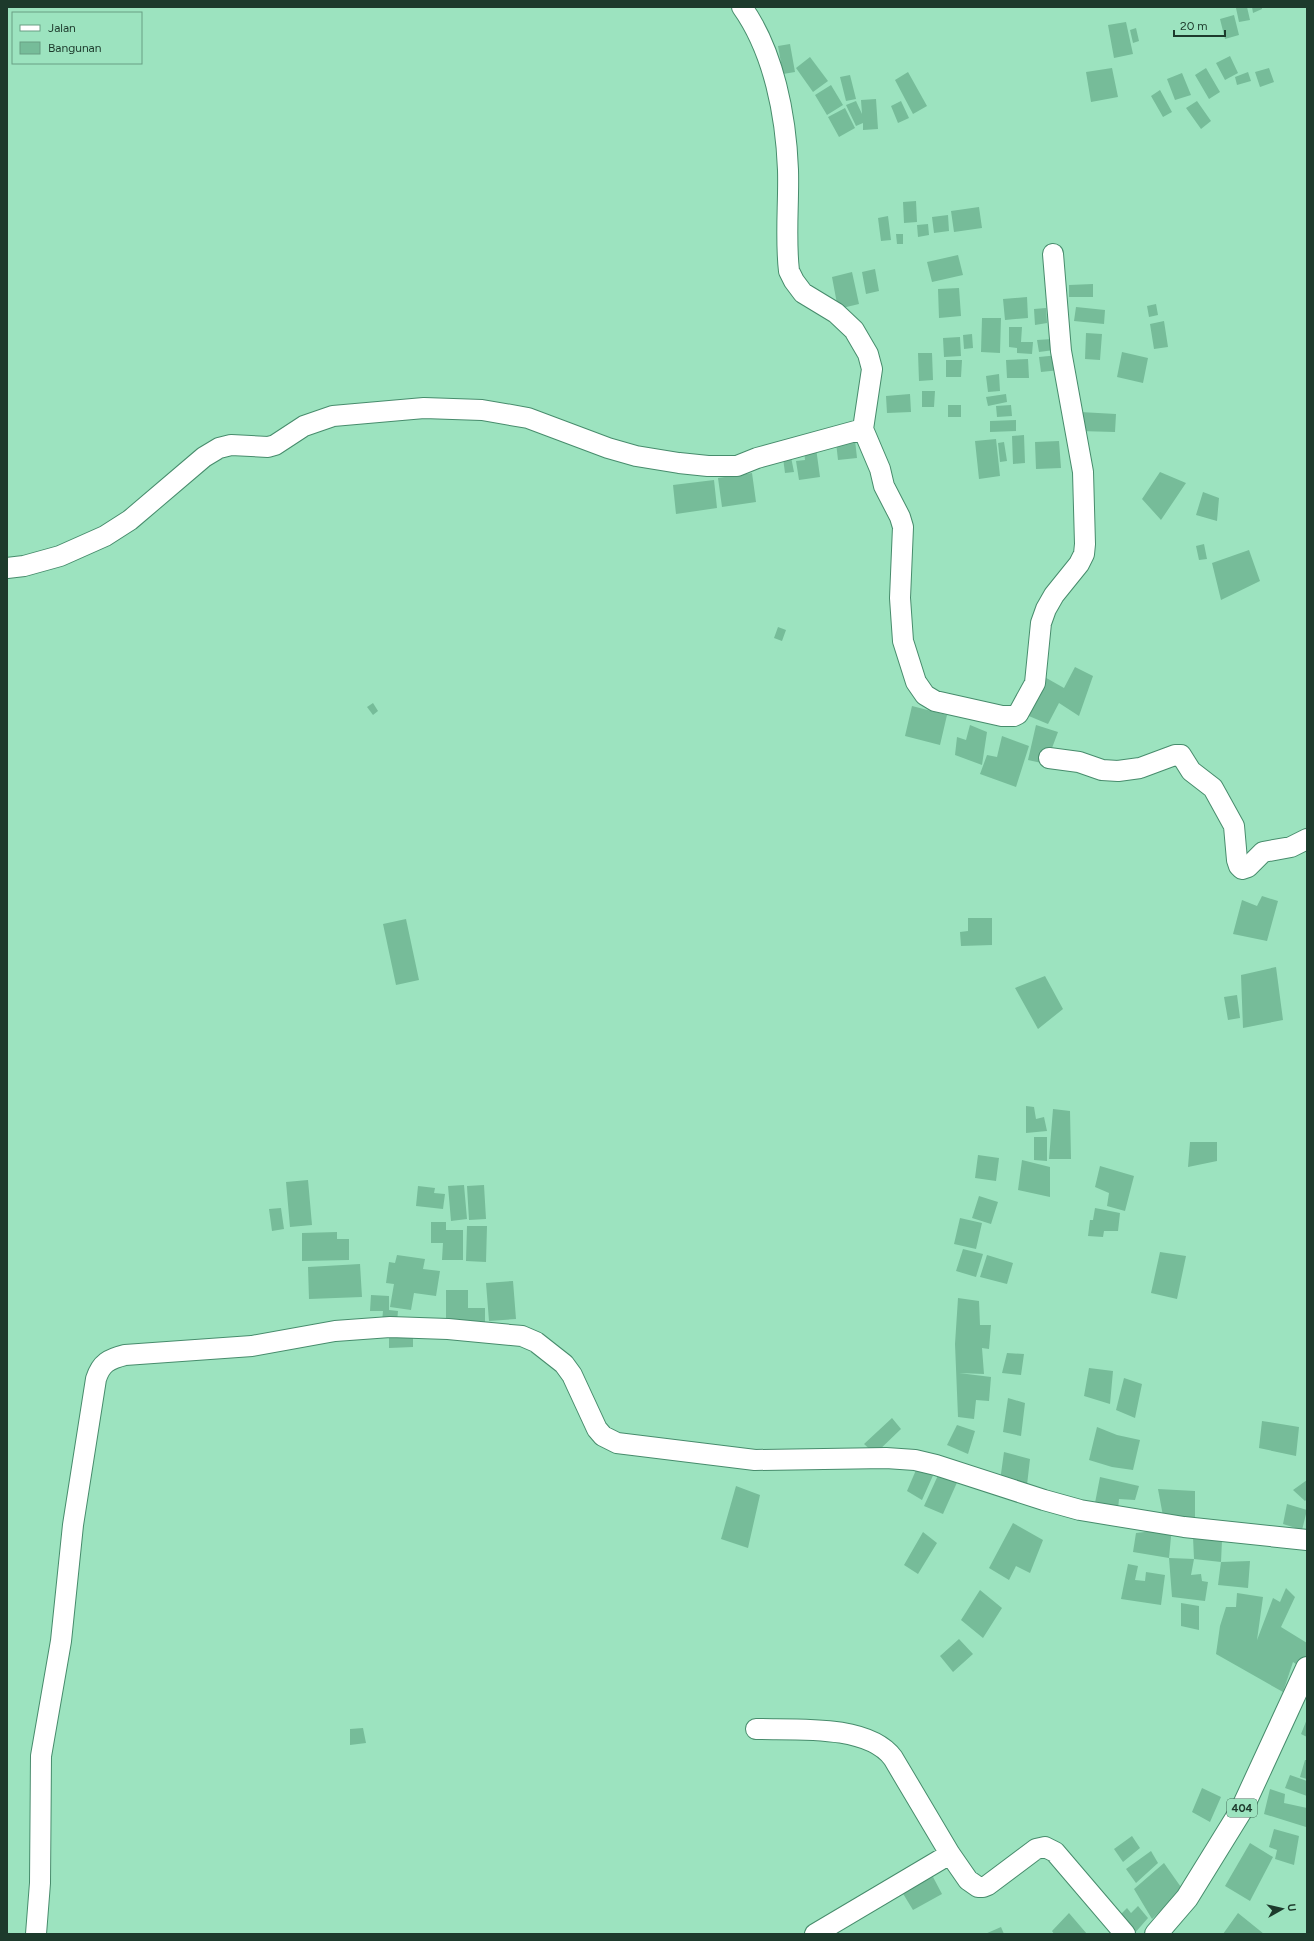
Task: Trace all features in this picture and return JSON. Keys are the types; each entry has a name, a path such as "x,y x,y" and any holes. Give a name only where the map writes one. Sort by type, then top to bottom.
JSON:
{"main road":[{"name":"404","path":"1156,1934 1188,1898 1242,1809 1307,1668"}],"street":[{"path":"746,9 761,41 780,102 785,136 789,271 803,293 836,313 854,330 868,354 872,369 863,429 880,469 882,482 902,522 900,598 901,623 907,656 916,682 926,695 945,705 1002,716 1014,716 1018,714 1035,683 1041,623 1046,609 1054,595 1079,564 1084,554 1083,472 1060,351 1053,254"},
{"path":"7,568 24,566 60,556 105,536 130,520 204,456 219,448 231,445 268,447 275,445 304,426 333,416 424,408 482,410 528,418 608,448 636,456 708,466 737,466 757,458 863,429"},
{"path":"1049,758 1079,762 1102,770 1118,771 1140,768 1175,755 1180,755 1191,771 1213,788 1234,826 1237,860 1242,869 1248,868 1263,852 1291,847 1307,839"},
{"path":"36,1934 40,1883 41,1756 61,1641 73,1525 96,1379 99,1369 104,1363 111,1359 125,1355 252,1346 335,1331 390,1327 448,1329 522,1336 536,1342 564,1364 572,1375 597,1428 603,1436 617,1443 756,1460 886,1458 915,1460 936,1465 1080,1510 1184,1527 1307,1540"},
{"path":"756,1729 809,1730 839,1733 876,1743 889,1752 950,1854 968,1880 978,1887 983,1887 1036,1849 1046,1847 1050,1849 1125,1934"},
{"path":"815,1934 950,1854"}],"building":[{"path":"1247,7 1250,20 1239,22 1236,8"},
{"path":"1252,7 1262,7 1262,9 1253,13"},
{"path":"1234,15 1239,35 1225,39 1220,19"},
{"path":"1126,22 1133,54 1114,58 1108,25"},
{"path":"1136,28 1139,41 1133,43 1130,30"},
{"path":"790,44 795,72 783,74 778,46"},
{"path":"1230,56 1238,73 1225,80 1216,63"},
{"path":"810,57 828,81 813,92 796,68"},
{"path":"1112,68 1118,97 1091,102 1086,72"},
{"path":"1206,68 1220,92 1209,99 1195,75"},
{"path":"1269,68 1274,82 1260,87 1255,72"},
{"path":"908,72 927,106 913,114 895,80"},
{"path":"1248,72 1251,81 1237,85 1235,77"},
{"path":"1182,73 1191,95 1175,100 1167,79"},
{"path":"850,75 856,99 846,101 840,77"},
{"path":"831,85 843,105 827,115 815,95"},
{"path":"1160,90 1172,112 1163,117 1151,96"},
{"path":"876,99 878,129 863,130 863,123 856,126 846,105 856,101 862,114 861,100"},
{"path":"901,101 909,118 898,123 891,106"},
{"path":"1197,101 1211,121 1201,129 1186,108"},
{"path":"845,108 855,128 839,137 828,117"},
{"path":"916,201 917,222 904,223 903,202"},
{"path":"979,207 982,228 954,232 951,211"},
{"path":"948,215 949,231 934,233 932,217"},
{"path":"888,216 891,240 881,241 878,218"},
{"path":"928,224 929,235 918,237 917,225"},
{"path":"896,234 903,234 903,244 897,244"},
{"path":"958,255 963,275 932,282 927,262"},
{"path":"875,269 879,291 866,294 862,272"},
{"path":"852,272 859,304 838,309 832,277"},
{"path":"1093,284 1093,297 1069,297 1069,285"},
{"path":"959,288 961,316 939,318 938,289"},
{"path":"1027,297 1028,318 1005,320 1003,299"},
{"path":"1156,304 1158,315 1149,317 1147,306"},
{"path":"1076,307 1105,310 1104,324 1074,321"},
{"path":"1046,308 1047,323 1035,325 1034,309"},
{"path":"982,318 1001,318 1000,353 981,352"},
{"path":"1164,321 1168,347 1154,349 1150,324"},
{"path":"1009,327 1022,327 1021,342 1033,342 1032,354 1017,353 1017,348 1009,347"},
{"path":"1086,333 1102,334 1100,360 1085,359"},
{"path":"972,334 973,348 964,349 963,335"},
{"path":"960,337 961,356 944,357 943,338"},
{"path":"1052,339 1054,350 1039,352 1037,340"},
{"path":"1122,352 1148,358 1143,383 1117,377"},
{"path":"918,353 932,353 933,380 919,381"},
{"path":"1059,355 1060,370 1041,372 1039,357"},
{"path":"1028,359 1029,378 1007,378 1006,360"},
{"path":"946,360 962,360 961,377 946,377"},
{"path":"999,374 1000,391 988,392 986,376"},
{"path":"922,391 935,391 934,407 922,407"},
{"path":"910,394 911,412 887,413 886,396"},
{"path":"1006,394 1007,402 988,406 986,397"},
{"path":"948,405 961,405 961,417 948,417"},
{"path":"1011,405 1012,416 997,417 996,406"},
{"path":"1080,412 1116,414 1115,432 1079,431"},
{"path":"1016,420 1016,431 990,432 990,421"},
{"path":"1024,435 1025,463 1013,464 1012,436"},
{"path":"996,439 1000,476 979,479 975,441"},
{"path":"855,440 857,458 838,460 836,442"},
{"path":"1059,441 1061,468 1036,469 1035,442"},
{"path":"1004,442 1007,461 1000,462 998,443"},
{"path":"816,448 820,477 799,480 796,461 805,460 804,450"},
{"path":"791,457 794,472 785,473 783,458"},
{"path":"1160,472 1186,483 1161,520 1142,499"},
{"path":"752,473 756,502 722,507 718,478"},
{"path":"714,480 717,508 676,514 673,485"},
{"path":"1203,492 1219,498 1217,521 1196,515"},
{"path":"1204,544 1207,559 1199,560 1196,546"},
{"path":"1249,550 1260,581 1221,600 1212,563"},
{"path":"778,627 786,630 782,641 774,638"},
{"path":"1075,667 1093,676 1079,716 1059,703 1048,724 1024,714 1041,675 1064,688"},
{"path":"373,703 378,711 373,715 367,707"},
{"path":"912,706 947,715 940,745 905,736"},
{"path":"970,725 987,732 982,765 955,755 957,737 966,740"},
{"path":"1036,725 1058,732 1046,764 1028,760"},
{"path":"1002,736 1029,746 1016,787 980,774 987,755 997,757"},
{"path":"1262,896 1278,901 1267,941 1233,934 1242,900 1257,906"},
{"path":"968,918 992,918 992,945 961,946 960,932 968,931"},
{"path":"406,919 419,980 396,985 383,924"},
{"path":"1276,967 1283,1020 1243,1028 1241,975"},
{"path":"1045,976 1063,1009 1038,1029 1015,988"},
{"path":"1237,995 1240,1018 1228,1020 1224,997"},
{"path":"1026,1106 1034,1107 1036,1119 1044,1117 1047,1131 1026,1133"},
{"path":"1053,1109 1070,1111 1071,1159 1049,1159"},
{"path":"1034,1137 1047,1137 1047,1161 1034,1160"},
{"path":"1190,1142 1217,1142 1217,1161 1188,1167"},
{"path":"978,1155 999,1158 996,1181 975,1178"},
{"path":"1022,1160 1050,1167 1050,1197 1018,1190"},
{"path":"1100,1166 1134,1176 1125,1211 1107,1206 1109,1193 1095,1187"},
{"path":"308,1180 312,1225 290,1227 286,1182"},
{"path":"464,1185 467,1219 451,1221 448,1186"},
{"path":"484,1185 486,1219 469,1220 467,1186"},
{"path":"418,1186 435,1188 434,1193 445,1194 443,1209 416,1206"},
{"path":"979,1196 998,1202 991,1224 972,1218"},
{"path":"281,1208 284,1229 272,1231 269,1209"},
{"path":"1095,1208 1120,1213 1118,1231 1104,1231 1103,1237 1088,1236 1090,1220 1093,1220"},
{"path":"960,1218 982,1223 976,1249 954,1244"},
{"path":"431,1222 446,1222 446,1230 463,1230 463,1260 442,1260 443,1243 431,1243"},
{"path":"467,1226 487,1226 486,1262 466,1261"},
{"path":"337,1232 337,1239 349,1239 349,1260 302,1261 302,1233"},
{"path":"963,1249 983,1254 976,1277 956,1271"},
{"path":"1160,1252 1186,1256 1177,1299 1151,1293"},
{"path":"397,1255 425,1259 423,1269 440,1271 436,1296 414,1293 411,1310 390,1307 394,1284 386,1283 389,1262 395,1263"},
{"path":"987,1255 1013,1263 1007,1284 980,1277"},
{"path":"360,1264 362,1297 309,1299 308,1267"},
{"path":"513,1281 516,1319 489,1321 486,1283"},
{"path":"446,1290 468,1290 468,1308 485,1308 485,1325 446,1325"},
{"path":"371,1295 389,1296 389,1310 398,1311 397,1322 382,1322 383,1311 370,1311"},
{"path":"958,1298 979,1301 980,1325 991,1325 989,1349 982,1348 984,1374 959,1373 991,1377 989,1401 976,1400 974,1419 958,1417 955,1344"},
{"path":"413,1334 413,1347 389,1348 389,1335"},
{"path":"1007,1353 1024,1354 1021,1375 1002,1373"},
{"path":"1089,1368 1113,1371 1110,1404 1084,1396"},
{"path":"1124,1378 1142,1384 1135,1418 1116,1410"},
{"path":"1008,1398 1025,1403 1021,1436 1003,1432"},
{"path":"892,1418 901,1429 875,1454 864,1444"},
{"path":"1262,1421 1299,1427 1296,1456 1259,1448"},
{"path":"957,1425 975,1431 968,1454 947,1445"},
{"path":"1097,1427 1117,1435 1140,1440 1133,1470 1112,1467 1089,1460"},
{"path":"1004,1452 1030,1459 1027,1485 1000,1481"},
{"path":"919,1463 935,1471 922,1500 907,1491"},
{"path":"940,1471 959,1478 943,1514 924,1506"},
{"path":"1100,1477 1139,1486 1135,1500 1119,1499 1118,1509 1095,1503"},
{"path":"1307,1480 1307,1499 1305,1501 1293,1490"},
{"path":"736,1486 760,1495 748,1548 721,1539"},
{"path":"1158,1489 1195,1491 1195,1518 1163,1516"},
{"path":"1287,1504 1307,1510 1302,1530 1283,1524"},
{"path":"1013,1523 1043,1540 1030,1573 1016,1566 1009,1580 989,1568"},
{"path":"1172,1526 1169,1558 1133,1552 1136,1533 1153,1531"},
{"path":"923,1532 937,1543 918,1574 904,1565"},
{"path":"1193,1537 1222,1540 1221,1562 1194,1559"},
{"path":"1169,1558 1194,1559 1191,1575 1201,1574 1202,1581 1208,1582 1205,1601 1172,1597"},
{"path":"1250,1561 1248,1588 1218,1585 1221,1562"},
{"path":"1128,1564 1138,1566 1135,1580 1145,1581 1146,1572 1165,1575 1161,1605 1121,1599"},
{"path":"1286,1588 1295,1597 1281,1627 1307,1643 1307,1656 1302,1668 1293,1662 1283,1692 1216,1654 1220,1626 1226,1607 1236,1607 1237,1593 1263,1597 1257,1640 1273,1598 1280,1602"},
{"path":"980,1590 1002,1608 983,1638 961,1620"},
{"path":"1181,1603 1199,1606 1199,1630 1181,1626"},
{"path":"959,1639 973,1654 953,1672 940,1656"},
{"path":"1307,1719 1307,1737 1301,1734"},
{"path":"363,1728 366,1743 350,1745 350,1729"},
{"path":"1305,1760 1307,1760 1307,1779 1300,1777"},
{"path":"1290,1775 1307,1781 1307,1796 1285,1788"},
{"path":"1202,1788 1221,1797 1210,1822 1192,1812"},
{"path":"1270,1789 1285,1794 1284,1803 1307,1808 1306,1827 1264,1814"},
{"path":"1274,1829 1299,1836 1294,1865 1275,1859 1277,1850 1269,1847"},
{"path":"1132,1836 1140,1848 1123,1862 1114,1849"},
{"path":"1250,1843 1273,1857 1250,1901 1225,1886"},
{"path":"1151,1851 1158,1863 1136,1883 1126,1869"},
{"path":"1164,1863 1183,1890 1152,1919 1134,1889"},
{"path":"933,1877 942,1894 913,1910 902,1892"},
{"path":"1138,1906 1148,1918 1134,1934 1115,1920 1127,1908 1131,1913"},
{"path":"1069,1913 1087,1934 1054,1934 1052,1931"},
{"path":"1238,1913 1264,1934 1223,1934"},
{"path":"1001,1927 1004,1934 985,1934"}]}
